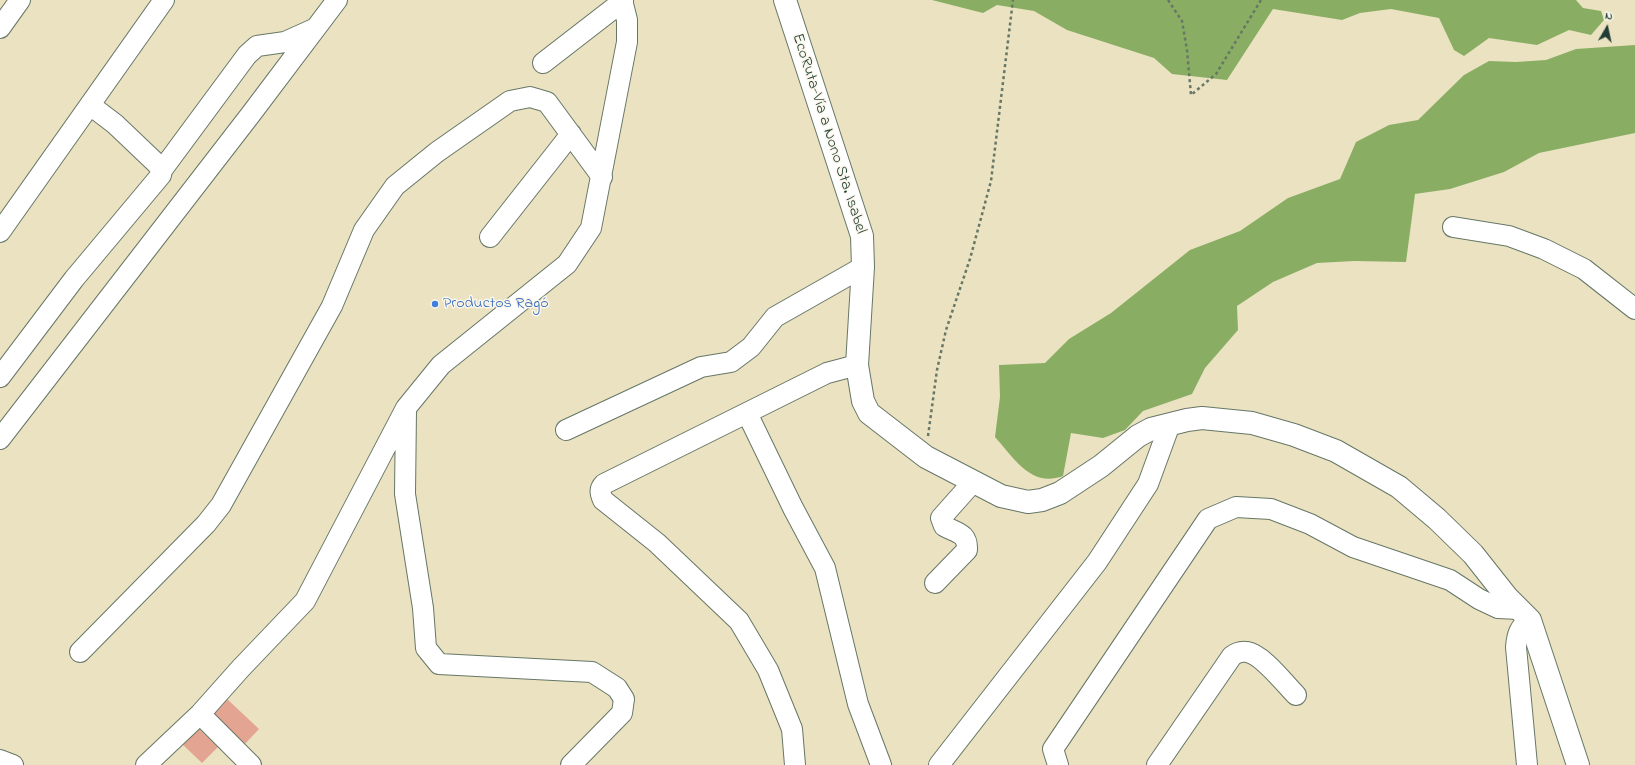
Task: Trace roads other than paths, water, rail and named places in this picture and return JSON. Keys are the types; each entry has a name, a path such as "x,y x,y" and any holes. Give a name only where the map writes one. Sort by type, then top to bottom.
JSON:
{"main road":[{"name":"EcoRuta-Vía a Nono Sta. Isabel","path":"785,0 862,236 864,268 857,365 859,388 869,413 926,457 1001,496 1028,502 1042,500 1060,493 1101,466 1138,436 1151,429 1202,418 1252,423 1294,435 1336,451 1399,487 1437,519 1473,554 1524,614 1578,765"}],"street":[{"path":"0,28 20,0"},
{"path":"0,232 164,0"},
{"path":"0,439 337,0"},
{"path":"146,765 200,714 241,668 305,601 406,408 441,365 567,264 591,228 627,42 627,20 622,0 543,63"},
{"path":"0,377 74,279 158,179 162,170 247,55 257,46 285,42 316,28"},
{"path":"80,652 206,524 221,505 332,306 364,230 395,186 437,152 510,101 530,97 547,102 602,177"},
{"path":"90,104 115,124 162,170"},
{"path":"490,237 571,134"},
{"path":"1453,227 1509,236 1544,249 1584,268 1635,309"},
{"path":"566,430 701,367 731,362 751,347 775,317 864,268"},
{"path":"795,765 792,729 768,670 739,620 657,542 603,500 600,493 604,484 827,373 857,365"},
{"path":"406,408 404,494 423,608 426,648 439,664 592,672 617,688 624,699 622,714 572,765"},
{"path":"747,413 793,508 825,568 858,704 881,765"},
{"path":"939,765 1097,562 1148,484 1170,424"},
{"path":"934,583 967,550 967,540 965,537 944,526 941,518 973,482"},
{"path":"1055,763 1053,749 1208,519 1236,507 1271,509 1310,524 1352,547 1450,580 1479,599 1498,608 1524,614 1523,624 1517,633 1516,648 1527,765"},
{"path":"1158,765 1232,656 1237,653 1247,652 1258,657 1296,695"},
{"path":"200,714 251,765"},
{"path":"0,760 12,765"}],"place":[{"name":"Productos Ragó","path":"435,304"}]}
